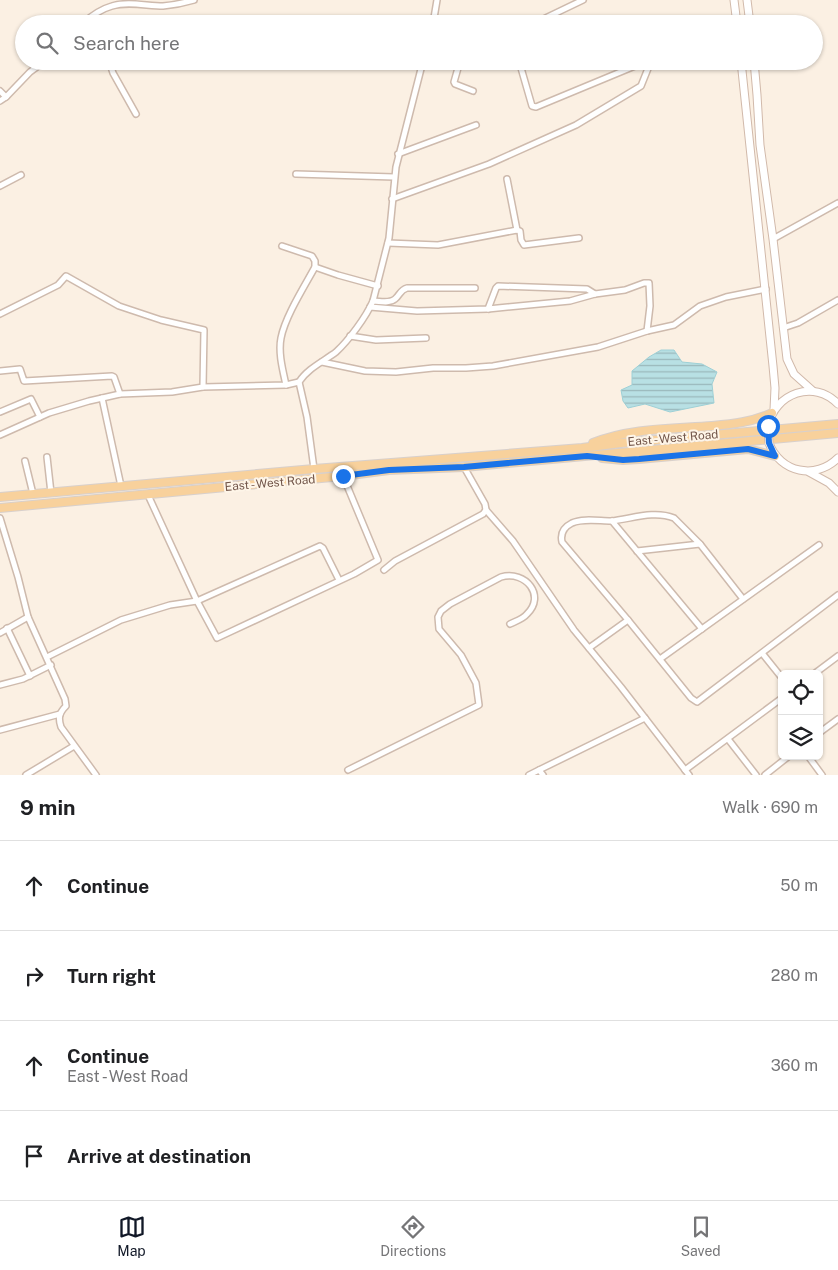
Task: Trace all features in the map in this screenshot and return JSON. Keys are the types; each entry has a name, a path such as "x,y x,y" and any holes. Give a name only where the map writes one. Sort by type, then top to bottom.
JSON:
{"main road":[{"path":"734,0 736,15"},
{"path":"747,0 749,15"},
{"path":"742,70 775,388 773,411 768,426 769,443 775,456"},
{"path":"755,70 760,145 787,358 799,379 813,391"},
{"path":"582,448 618,434 744,423 773,411 780,402 792,394 803,391 813,391 827,396 838,404"},
{"name":"East - West Road","path":"0,498 838,424"},
{"name":"East - West Road","path":"0,508 389,470 464,467 838,433"},
{"path":"587,456 623,460 748,449 775,456 789,467 798,471 809,472 826,467 838,458"},
{"path":"809,472 829,483 838,492"}],"street":[{"path":"93,15 114,5 140,4 162,6 183,4 194,0"},
{"path":"435,15 437,0"},
{"path":"552,15 583,0"},
{"path":"0,101 33,70"},
{"path":"112,70 136,114"},
{"path":"0,435 40,417 89,401 120,394 172,392 203,386 286,385 299,382 337,351 370,307 378,286 388,242 398,154 421,70"},
{"path":"457,70 455,84 473,91"},
{"path":"522,70 532,106 536,107 625,70"},
{"path":"392,199 489,164 576,125 641,86 647,70"},
{"path":"0,91 6,97"},
{"path":"398,154 476,126"},
{"path":"296,174 394,177"},
{"path":"0,186 21,175"},
{"path":"507,179 517,230 520,231 521,240 524,245 579,238"},
{"path":"773,238 838,204"},
{"path":"388,242 438,246 517,230"},
{"path":"282,246 312,256 315,261 315,267 285,324 281,339 280,350 286,385"},
{"path":"315,267 378,286"},
{"path":"0,314 58,285 66,276 118,306 161,320 204,330 203,386"},
{"path":"370,307 417,311 488,309 570,301 649,283 648,331"},
{"path":"488,309 498,286 587,289 595,294"},
{"path":"373,301 392,301 402,290 407,288 475,288"},
{"path":"322,362 365,371 396,372 432,368 493,366 598,347 674,325 700,306 726,297 766,289"},
{"path":"783,328 798,323 838,300"},
{"path":"350,336 376,340 426,338"},
{"path":"0,370 20,369 24,381 112,376 120,394"},
{"path":"299,382 307,417 314,470"},
{"path":"102,398 121,486"},
{"path":"0,412 31,399 40,417"},
{"path":"47,457 51,493"},
{"path":"25,461 33,494"},
{"path":"464,467 485,504 486,510 513,541 574,630 687,773 728,738 778,701"},
{"path":"148,494 196,601 217,638 378,560 343,476"},
{"path":"384,570 395,561 483,514 486,510"},
{"path":"743,600 700,544 674,518 669,516 650,515 574,522 564,529 561,536 562,542 691,698 697,702 838,595"},
{"path":"0,518 28,617 66,703 60,714 59,722 96,775"},
{"path":"612,520 702,629"},
{"path":"638,551 700,544"},
{"path":"660,660 819,545"},
{"path":"47,657 121,620 170,605 196,601 320,546 323,548 340,580"},
{"path":"348,770 479,705 476,683 466,663 439,629 438,617 441,611 450,604 501,577 517,576 530,584 534,599 528,614 510,624"},
{"path":"0,633 28,617"},
{"path":"589,648 628,620"},
{"path":"7,628 30,676"},
{"path":"762,653 778,673"},
{"path":"819,670 838,656"},
{"path":"0,685 30,676 50,665"},
{"path":"0,730 60,714"},
{"path":"528,775 645,718"},
{"path":"823,731 838,719"},
{"path":"728,738 756,775"},
{"path":"26,775 74,746"},
{"path":"765,775 784,760"},
{"path":"811,760 822,775"},
{"path":"539,770 543,775"}],"water":[{"path":"661,350 674,350 682,362 702,364 717,372 712,384 714,403 670,412 645,404 628,408 623,401 621,390 632,385 632,371"}],"route":[{"path":"343,476 389,470 464,467 587,456 623,460 748,449 775,456 769,443 768,426"}]}
